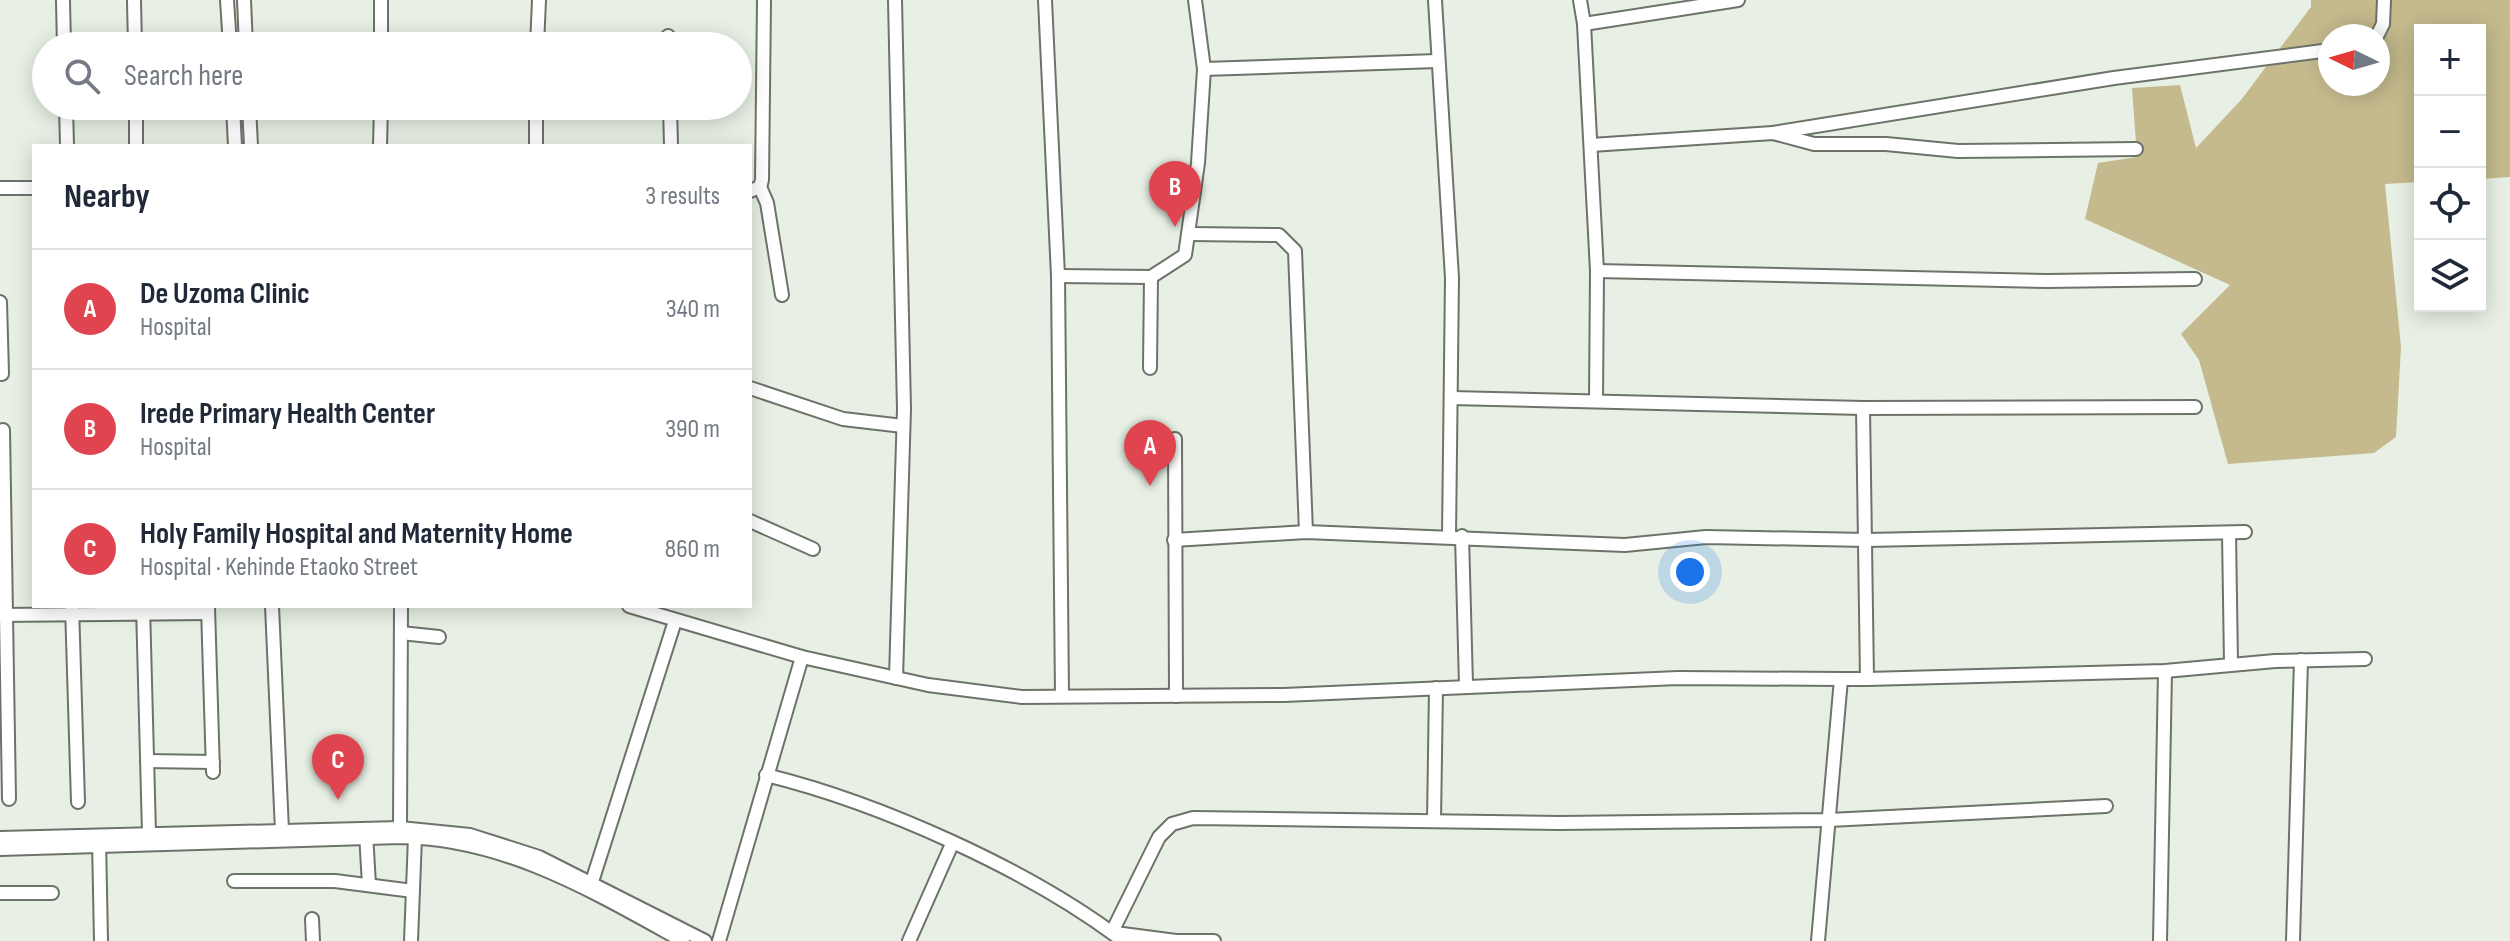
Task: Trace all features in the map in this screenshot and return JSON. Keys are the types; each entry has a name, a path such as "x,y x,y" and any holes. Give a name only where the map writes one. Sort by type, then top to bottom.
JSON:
{"street":[{"path":"227,0 229,32"},
{"path":"244,0 245,32"},
{"path":"381,0 381,32"},
{"path":"538,32 539,0"},
{"path":"764,0 755,189 767,203 782,295"},
{"path":"895,0 903,426 896,678"},
{"path":"1045,0 1058,276 1062,696"},
{"path":"1058,276 1151,277 1185,255 1190,234 1204,69 1195,0"},
{"path":"1435,0 1452,278 1451,398 1466,685"},
{"path":"1580,0 1584,24 1597,271 1596,401"},
{"path":"1584,24 1738,0"},
{"path":"2383,24 2384,0"},
{"path":"63,1 64,32"},
{"path":"134,1 135,32"},
{"path":"1591,145 1773,133 2114,78 2318,52"},
{"path":"1204,69 1437,61"},
{"path":"66,120 67,144"},
{"path":"136,120 136,144"},
{"path":"234,120 235,144"},
{"path":"250,120 251,144"},
{"path":"380,144 381,120"},
{"path":"536,120 536,144"},
{"path":"670,120 671,144"},
{"path":"1773,133 1814,144 1886,144 1958,151 2136,149"},
{"path":"0,188 32,188"},
{"path":"1190,234 1279,235 1295,251 1306,532"},
{"path":"1597,271 2047,281 2195,279"},
{"path":"1150,368 1151,277"},
{"path":"0,302 2,374"},
{"path":"752,389 843,419 903,426"},
{"path":"1451,398 1863,408 2195,407"},
{"path":"1863,408 1867,679"},
{"path":"3,430 2,615 9,799"},
{"path":"1175,439 1176,696"},
{"path":"752,522 813,549"},
{"path":"1174,540 1306,532 1625,545 1706,537 1867,540 2245,532"},
{"path":"2229,533 2231,664"},
{"path":"272,608 282,831"},
{"path":"400,828 401,608"},
{"path":"635,608 802,657 896,678 1022,697 1176,696 1466,685 1593,684 1678,678 1867,679 2165,671 2231,664 2365,659"},
{"path":"2,615 72,610 208,609 213,767 147,761"},
{"path":"72,610 78,802"},
{"path":"143,610 149,833"},
{"path":"591,885 675,621"},
{"path":"401,633 439,637"},
{"path":"719,941 802,657"},
{"path":"2293,941 2301,660"},
{"path":"2160,941 2165,671"},
{"path":"1818,941 1841,679"},
{"path":"1434,821 1436,688"},
{"path":"766,775 819,788 1018,874 1123,941"},
{"path":"1112,932 1159,837 1172,824 1193,818 1829,820 2106,806"},
{"path":"366,834 400,828 470,835 500,843 705,941"},
{"path":"99,841 149,833 282,831 302,836"},
{"path":"0,849 30,843 99,841 366,834 415,837 496,852 591,885 683,941"},
{"path":"366,834 369,885"},
{"path":"411,941 415,837"},
{"path":"0,838 30,843"},
{"path":"99,841 101,941"},
{"path":"909,941 952,844"},
{"path":"234,881 335,881 413,891"},
{"path":"0,893 52,893"},
{"path":"312,919 313,941"},
{"path":"1112,932 1176,941 1214,941"}],"shaded area":[{"path":"2311,0 2510,0 2510,177 2486,179 2486,24 2414,24 2414,182 2385,184 2401,347 2396,437 2374,453 2228,464 2199,360 2181,334 2230,285 2085,219 2098,163 2137,157 2132,88 2180,85 2196,148 2241,100 2311,7"}],"place":[{"name":"Irede Primary Health Center","path":"1175,227"},
{"name":"De Uzoma Clinic","path":"1150,486"},
{"name":"Holy Family Hospital and Maternity Home","path":"338,800"}]}
